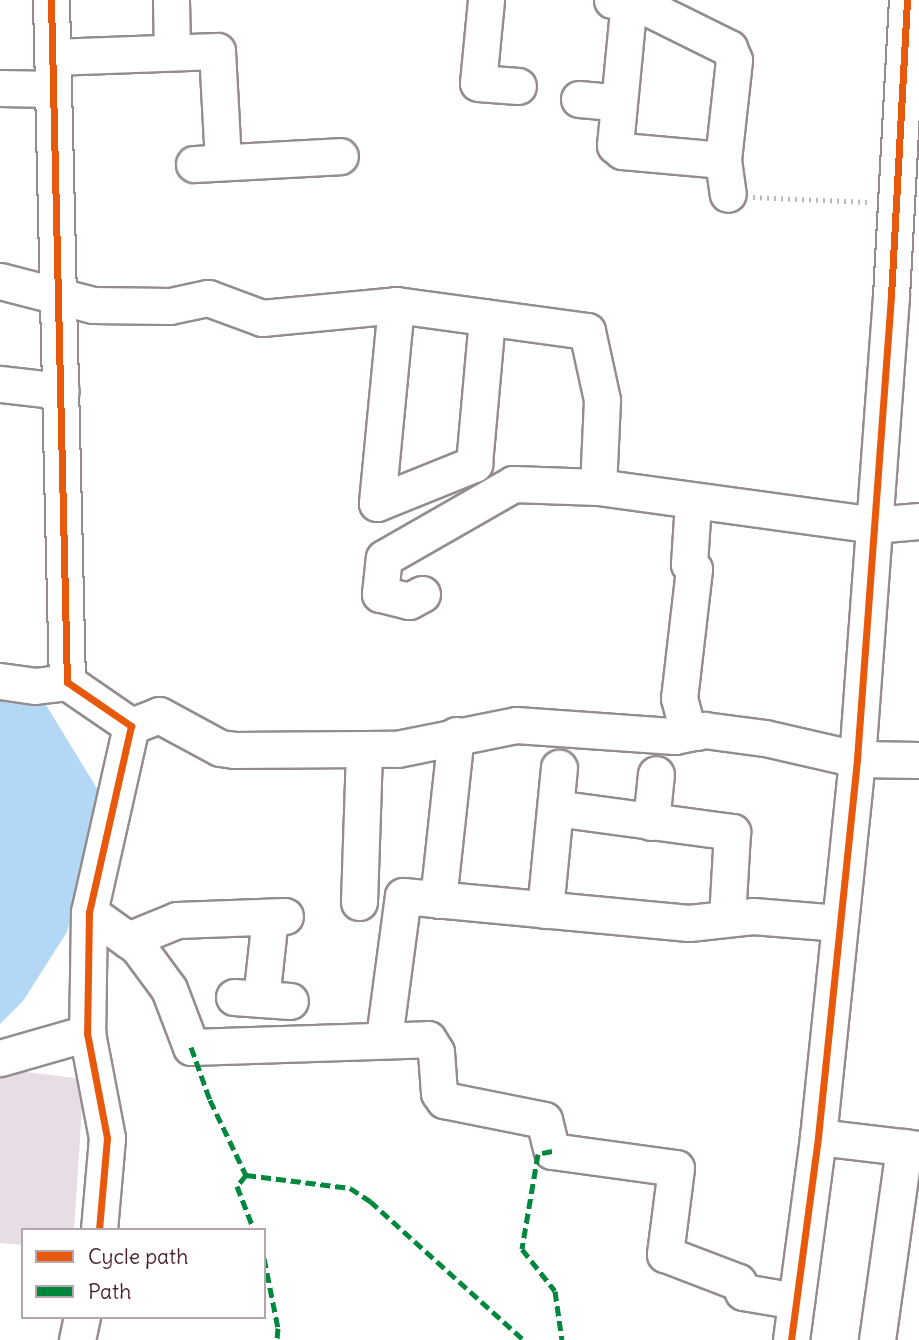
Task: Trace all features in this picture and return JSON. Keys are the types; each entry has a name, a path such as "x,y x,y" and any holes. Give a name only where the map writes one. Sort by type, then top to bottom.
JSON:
{"street":[{"path":"51,0 67,682"},
{"path":"171,0 173,52"},
{"path":"486,0 478,83 518,86"},
{"path":"791,1340 818,1136 857,759 874,525 905,302 894,199 907,0"},
{"path":"723,160 622,151 615,145 623,1 729,48 734,60 723,160 728,194"},
{"path":"0,88 52,73 173,52 217,51 209,163 341,156"},
{"path":"579,99 617,102"},
{"path":"0,281 59,294 93,305 170,306 208,298 262,318 396,305 587,331 602,400 598,488"},
{"path":"396,305 377,503 474,464 487,318"},
{"path":"0,384 61,391"},
{"path":"422,594 409,601 380,594 384,558 513,484 598,488 874,525 919,521"},
{"path":"693,502 689,564 694,569 678,698 686,724 697,732"},
{"path":"0,681 35,687 67,682 131,726"},
{"path":"131,726 159,715 220,748 364,750 397,749 516,725 675,736 697,732 765,738 857,759 919,760"},
{"path":"99,1228 107,1138 87,1033 89,912 131,726"},
{"path":"438,900 456,735"},
{"path":"359,902 364,750"},
{"path":"545,910 559,768"},
{"path":"651,822 656,774"},
{"path":"555,808 732,832 727,918"},
{"path":"384,1038 403,896 689,923 727,918 839,923"},
{"path":"89,912 128,940 169,989 191,1047 326,1046 384,1038 428,1039 436,1052 439,1093 444,1100 544,1120 552,1151 676,1168 665,1254 738,1282 743,1292 796,1300"},
{"path":"128,940 177,920 278,917 261,999"},
{"path":"0,1058 87,1033"},
{"path":"818,1136 911,1148 877,1340"},
{"path":"77,1340 82,1319"}],"path":[{"path":"728,194 831,203 894,199"}],"water":[{"path":"0,690 40,695 101,795 67,932 23,1001 0,1024"}],"building":[{"path":"0,1069 84,1079 74,1228 21,1228 21,1245 0,1243"}],"marked path":[{"path":"191,1047 210,1100 246,1175 237,1186 253,1228"},
{"path":"552,1151 538,1154 522,1249 555,1291 562,1340"},
{"path":"246,1175 350,1188 370,1201 524,1340"},
{"path":"266,1268 278,1328 277,1340"}],"cycle path":[{"path":"51,0 67,682 131,726 89,912 87,1033 107,1138 99,1228"},
{"path":"791,1340 818,1137 857,759 891,296 907,0"}]}
